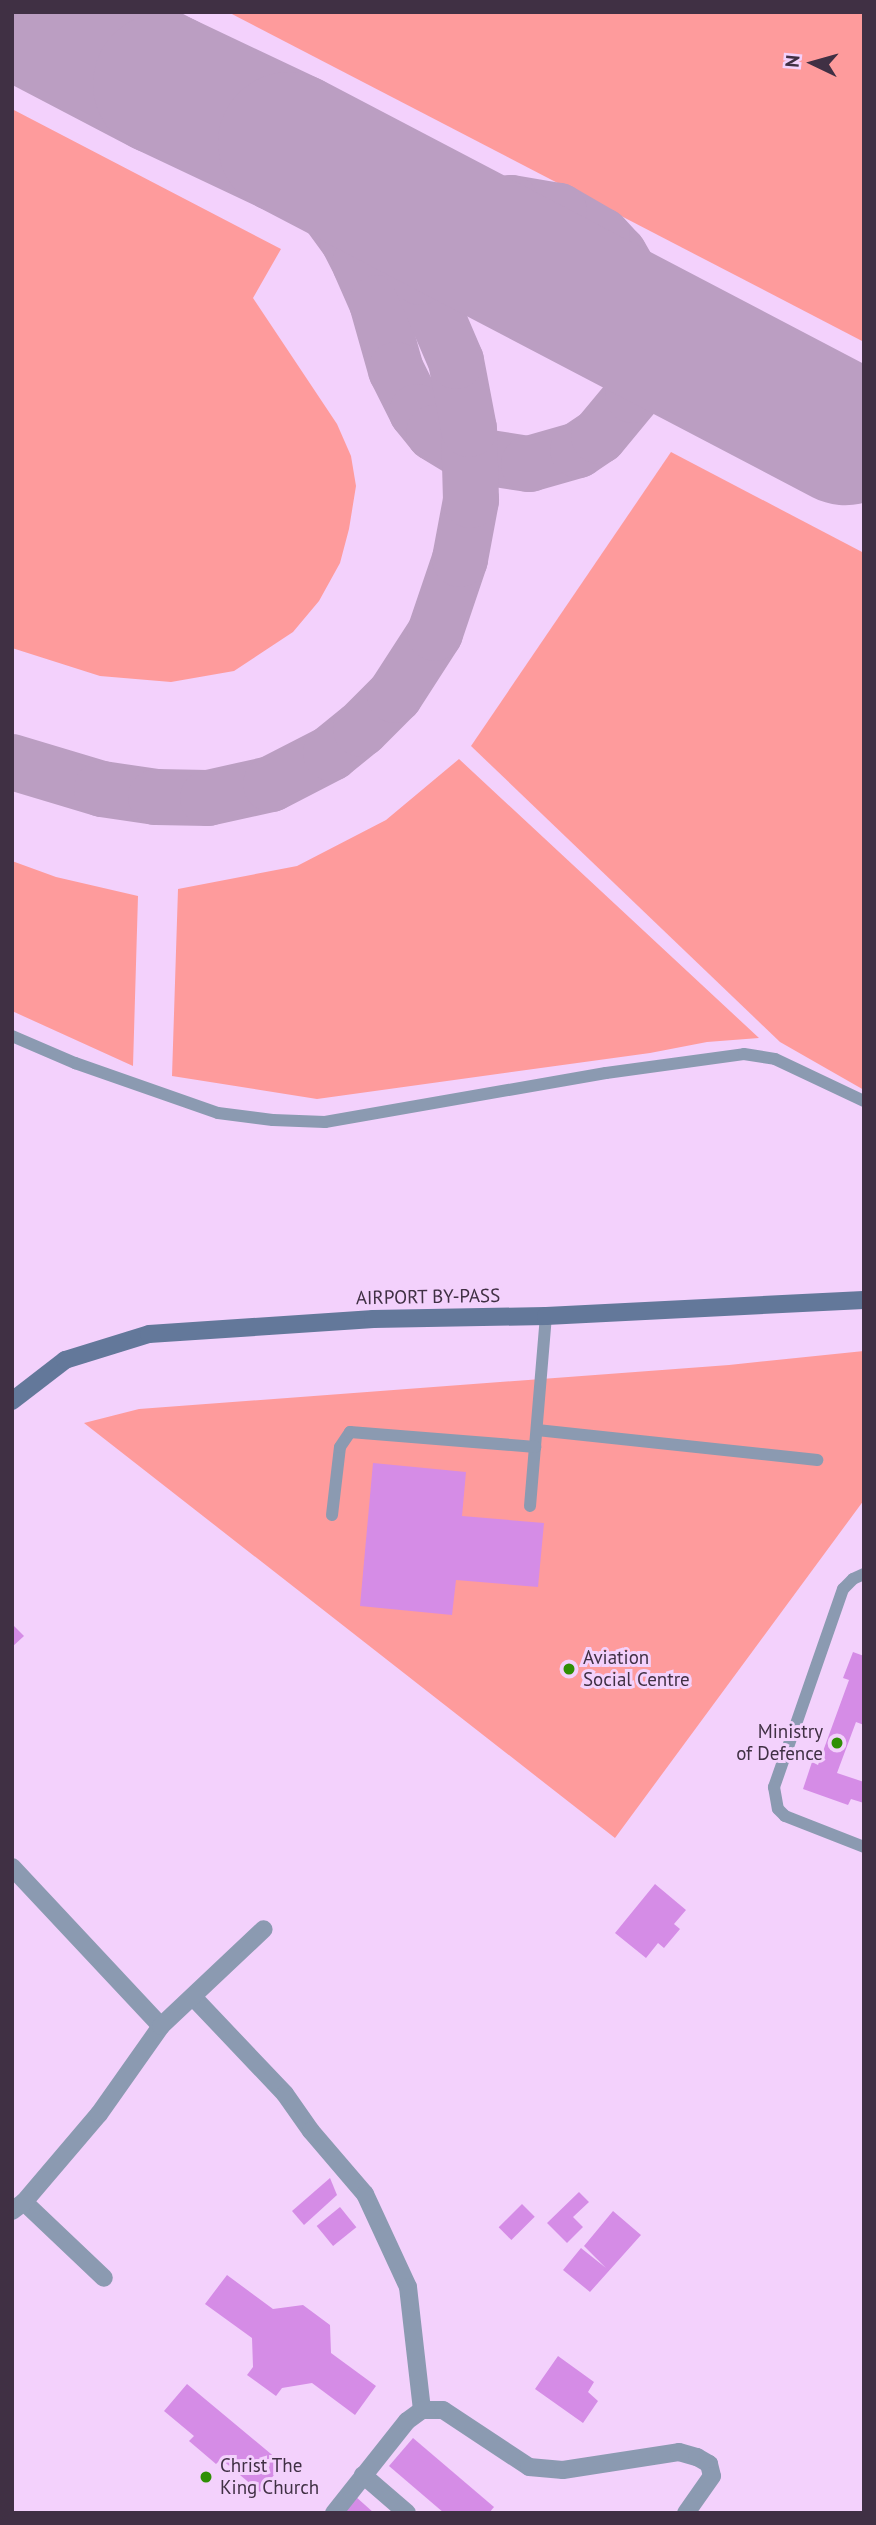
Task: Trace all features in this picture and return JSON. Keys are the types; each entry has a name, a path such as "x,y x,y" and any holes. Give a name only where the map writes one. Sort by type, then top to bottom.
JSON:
{"main road":[{"name":"AIRPORT BY-PASS","path":"12,1401 65,1360 149,1334 373,1319 546,1316 864,1300"}],"street":[{"path":"12,1867 161,2026"},
{"path":"104,2278 18,2206 99,2114 161,2026 194,1998 264,1929"},
{"path":"194,1998 285,2094 311,2131 365,2194 408,2287 422,2410"},
{"path":"334,2513 407,2421 422,2410 443,2410 459,2418 511,2458 529,2467 547,2470 679,2452 697,2457 709,2465 712,2476 685,2513"},
{"path":"363,2475 407,2513"}],"lane":[{"path":"12,1036 75,1063 218,1114 273,1120 325,1122 606,1073 744,1054 775,1059 864,1101"},
{"path":"530,1506 546,1316"},
{"path":"537,1430 817,1460"},
{"path":"332,1516 340,1447 350,1432 535,1447"},
{"path":"864,1574 853,1578 843,1589 774,1787 778,1809 785,1816 864,1847"}],"shaded area":[{"path":"228,12 864,12 864,342"},
{"path":"12,109 281,249 253,298 337,424 351,456 356,486 340,563 319,601 293,632 234,671 171,682 100,676 12,648"},
{"path":"671,452 864,553 864,1090 780,1042 471,746"},
{"path":"459,759 759,1038 707,1042 650,1053 317,1099 172,1076 178,889 297,866 386,820"},
{"path":"12,861 56,877 138,896 133,1066 12,1011"},
{"name":"Aviation Social Centre","path":"864,1351 864,1500 615,1838 84,1423 139,1409 729,1365"}],"building":[{"path":"373,1463 466,1472 462,1516 544,1523 538,1587 456,1580 452,1615 360,1606"},
{"path":"12,1624 24,1636 12,1647"},
{"name":"Ministry of Defence","path":"853,1652 864,1656 864,1725 856,1722 837,1773 864,1782 864,1803 851,1799 848,1805 803,1789 812,1762 818,1765 849,1680 843,1678"},
{"path":"655,1884 686,1910 674,1924 680,1929 664,1948 658,1943 646,1958 615,1933"},
{"path":"330,2178 337,2195 304,2225 292,2211"},
{"path":"579,2192 589,2202 573,2217 583,2227 567,2243 547,2223"},
{"path":"522,2204 535,2217 511,2240 499,2227"},
{"path":"340,2207 356,2227 333,2246 317,2226"},
{"path":"613,2211 641,2235 590,2292 563,2270 581,2248 606,2268 584,2246"},
{"path":"227,2275 273,2309 303,2305 330,2325 331,2353 376,2386 355,2415 312,2383 282,2388 276,2396 247,2375 253,2367 252,2338 205,2304"},
{"path":"558,2356 594,2382 588,2392 598,2401 583,2423 535,2389"},
{"path":"187,2384 283,2464 260,2492 221,2459 216,2464 189,2441 194,2436 164,2411"},
{"path":"413,2438 494,2507 489,2513 444,2513 389,2466"},
{"path":"355,2496 374,2513 341,2513"}],"taxiway":[{"path":"164,84 238,125 279,157 313,192 348,240 377,303 396,370 417,412 434,433 470,455 529,464 578,450 599,436 633,395 640,371 644,309 637,285 619,254 602,236 559,211 511,203 473,207 362,181"},
{"path":"12,762 102,789 156,797 208,798 271,784 331,753 361,729 395,695 435,633 460,559 471,500 469,429 456,361 420,277 395,241 357,200 335,181"}],"runway":[{"path":"26,12 164,84 289,143 845,434"}],"place":[{"name":"Aviation Social Centre","path":"569,1669"},
{"name":"Ministry of Defence","path":"837,1743"},
{"name":"Christ The King Church","path":"206,2477"}]}
